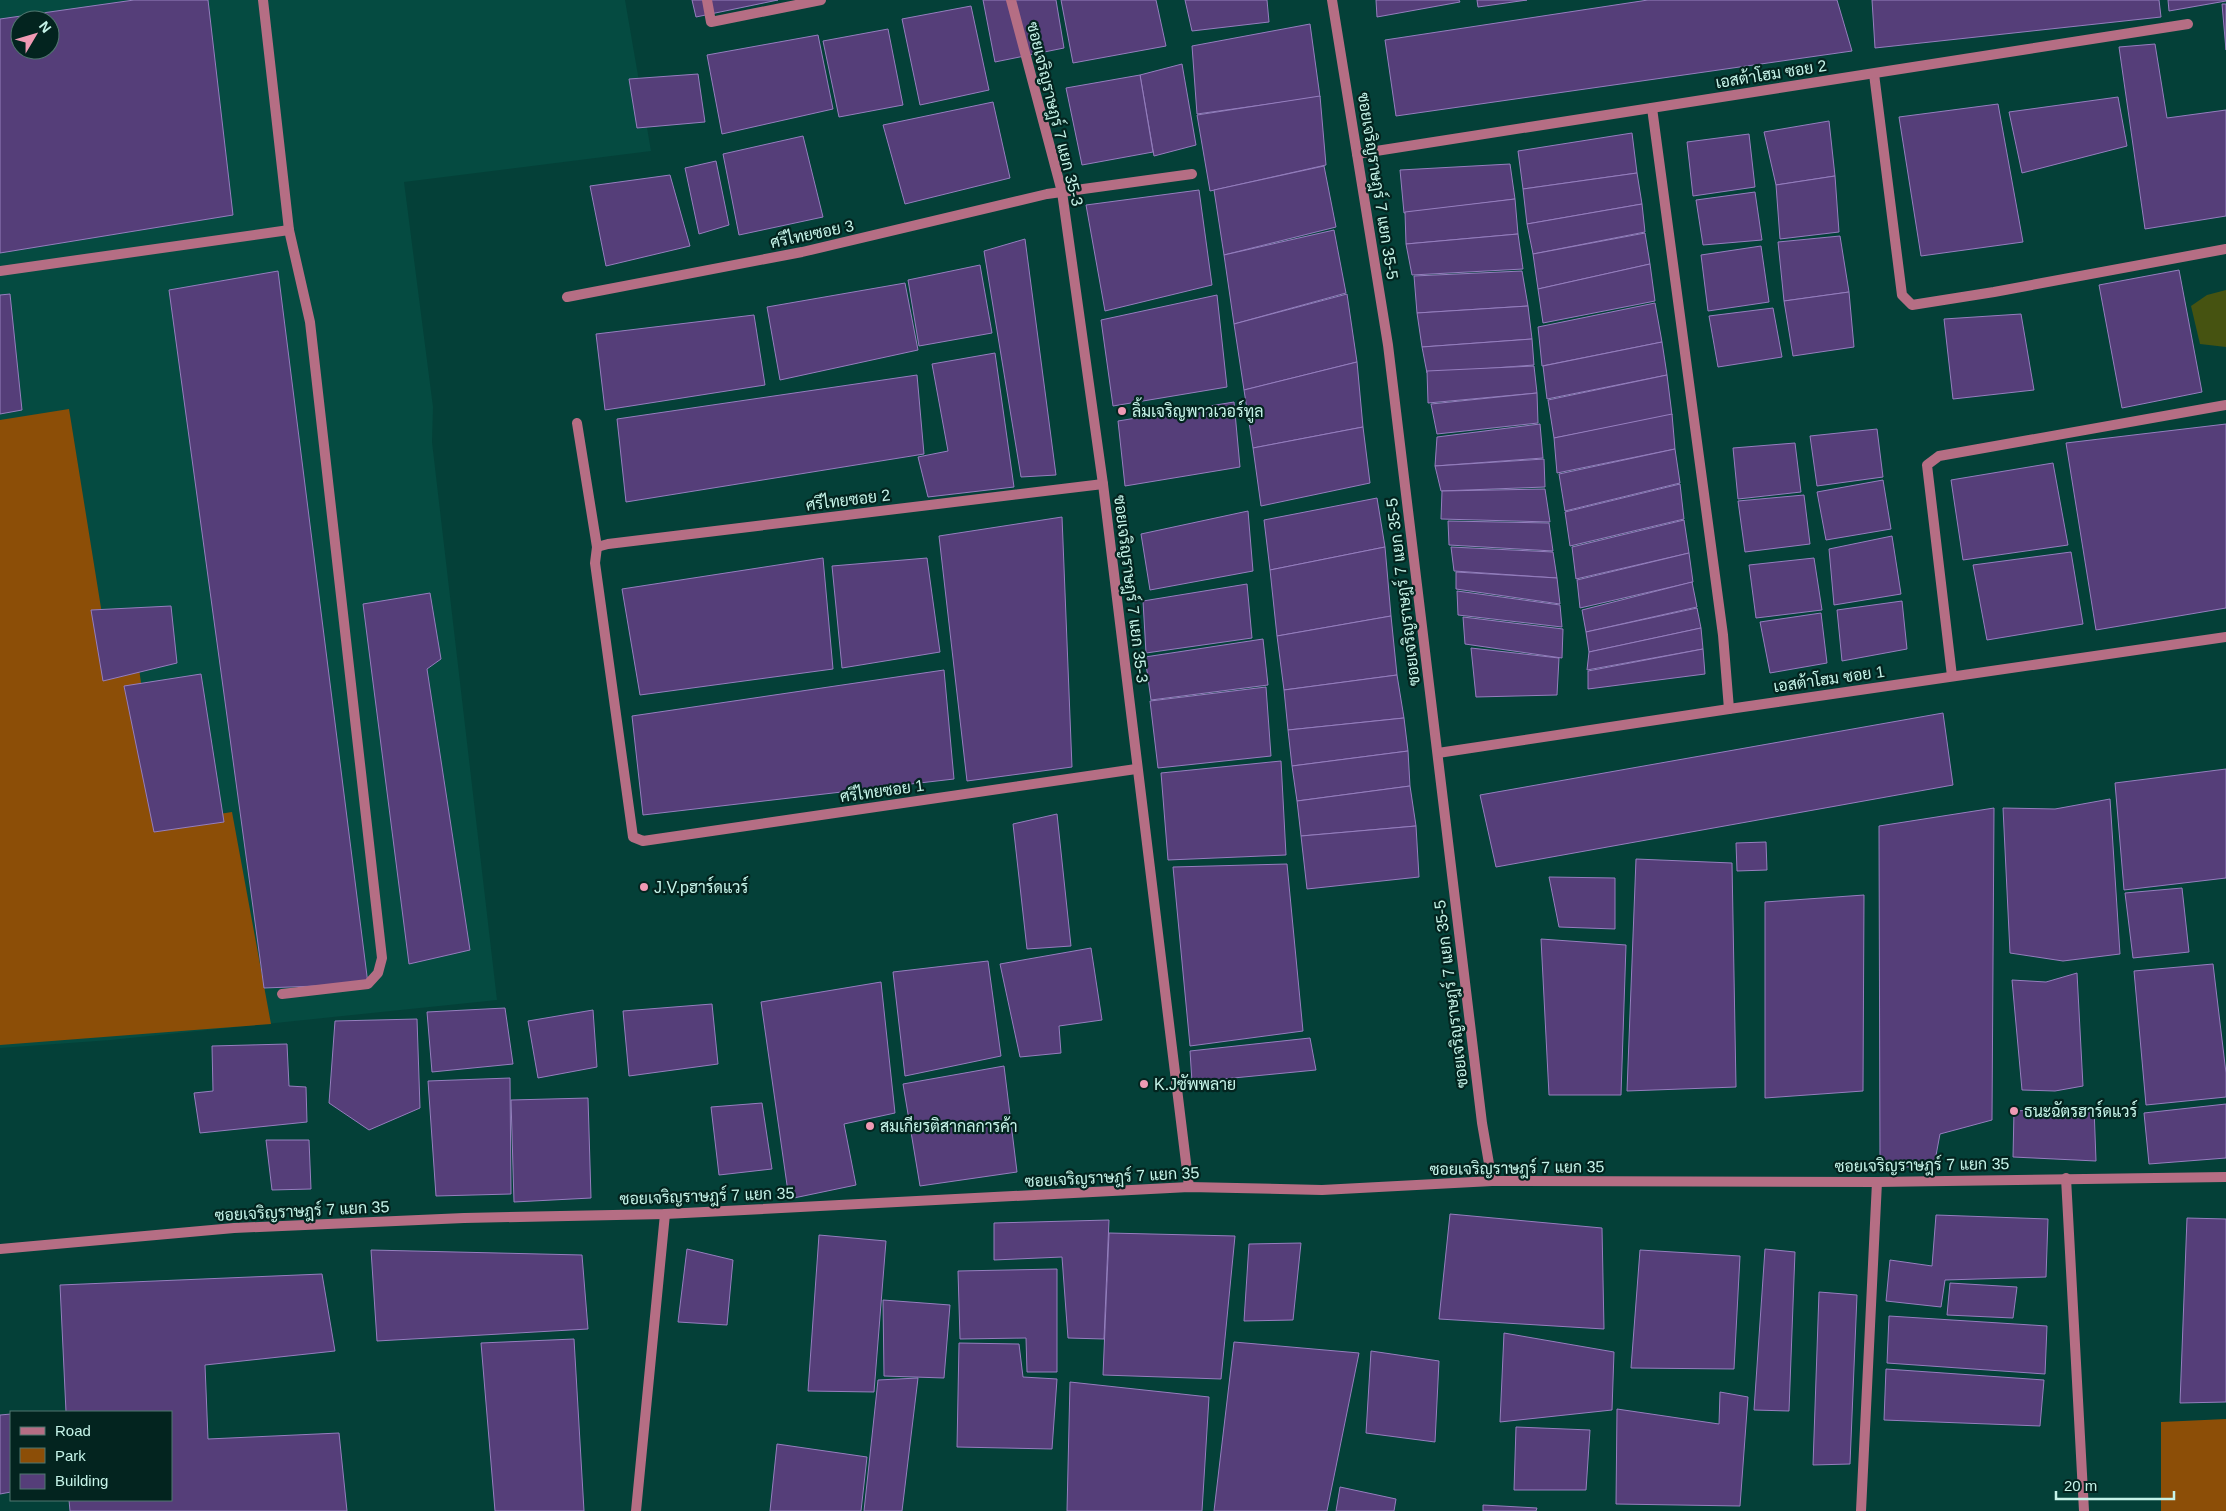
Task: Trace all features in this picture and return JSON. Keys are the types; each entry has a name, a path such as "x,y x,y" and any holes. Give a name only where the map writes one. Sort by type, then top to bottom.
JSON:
{"street":[{"path":"263,0 289,230 310,322 382,958 378,973 368,984 282,994"},
{"path":"706,0 711,22 821,0"},
{"name":"ซอยเจริญราษฎร์ 7 แยก 35-3","path":"1011,0 1062,192 1103,484 1138,759 1136,769 1189,1187"},
{"name":"ซอยเจริญราษฎร์ 7 แยก 35-5","path":"1332,0 1388,346 1481,1113 1492,1181"},
{"name":"เอสต้าโฮม ซอย 2","path":"1357,154 2188,24"},
{"path":"1874,74 1902,295 1912,305 1994,292 2226,248"},
{"path":"1652,108 1723,636 1729,708"},
{"name":"ศรีไทยซอย 3","path":"567,297 802,252 1062,192 1192,174"},
{"path":"0,271 289,230"},
{"path":"1952,676 1927,465 1939,456 2226,405"},
{"path":"577,423 597,547"},
{"name":"ศรีไทยซอย 2","path":"597,547 618,542 1103,484"},
{"name":"ศรีไทยซอย 1","path":"597,547 595,563 634,837 643,841 1136,769"},
{"name":"เอสต้าโฮม ซอย 1","path":"1438,753 1729,708 2226,637"},
{"name":"ซอยเจริญราษฎร์ 7 แยก 35","path":"0,1249 234,1228 464,1218 665,1214 1189,1187 1322,1190 1492,1181 1877,1182 2226,1177"},
{"path":"2066,1178 2084,1511"},
{"path":"1861,1511 1877,1182"},
{"path":"636,1511 665,1214"}],"shaded area":[{"path":"0,0 625,0 651,151 404,182 433,407 432,442 497,1000 111,1040 0,1048"},
{"path":"2226,290 2226,347 2200,344 2191,306 2207,295"}],"green space":[{"path":"69,409 111,670 139,669 162,823 232,812 271,1024 0,1045 0,420"},
{"path":"2226,1419 2226,1511 2161,1511 2161,1422"}],"building":[{"path":"134,0 208,0 233,215 0,253 0,19 10,18 10,60 60,60 60,10"},
{"path":"692,0 778,0 696,17"},
{"path":"983,0 1056,0 1064,48 995,62"},
{"path":"1061,0 1156,0 1166,46 1073,63"},
{"path":"1185,0 1267,0 1269,22 1192,31"},
{"path":"1376,0 1459,0 1460,2 1377,17"},
{"path":"1477,0 1527,0 1478,7"},
{"path":"1648,0 1837,0 1852,51 1396,116 1385,40"},
{"path":"1872,0 2159,0 2161,17 1875,48"},
{"path":"2168,0 2226,0 2226,1 2169,11"},
{"path":"2222,4 2226,4 2226,50"},
{"path":"971,6 989,90 920,105 902,19"},
{"path":"1310,24 1320,97 1197,114 1192,46"},
{"path":"888,29 903,105 839,117 823,41"},
{"path":"818,35 833,109 722,134 707,55"},
{"path":"2155,44 2167,118 2226,110 2226,216 2145,229 2119,47"},
{"path":"1182,64 1196,145 1154,156 1140,75"},
{"path":"698,74 705,122 637,128 629,79"},
{"path":"1140,75 1153,152 1082,165 1066,88"},
{"path":"1320,96 1326,165 1210,191 1197,115"},
{"path":"2118,97 2127,146 2022,173 2009,112"},
{"path":"993,102 1010,178 905,204 883,125"},
{"path":"1998,104 2023,242 1921,256 1899,117"},
{"path":"1829,121 1835,176 1776,185 1764,132"},
{"path":"1632,133 1637,173 1523,189 1518,151"},
{"path":"1749,134 1755,187 1693,196 1687,142"},
{"path":"803,136 823,217 739,235 723,154"},
{"path":"716,161 729,225 699,234 685,168"},
{"path":"1510,164 1515,199 1404,213 1400,170"},
{"path":"1324,166 1336,227 1224,255 1214,190"},
{"path":"1637,173 1642,204 1527,224 1523,189"},
{"path":"670,175 690,246 606,266 590,186"},
{"path":"1835,176 1839,232 1780,239 1776,185"},
{"path":"1199,190 1212,285 1105,311 1086,205"},
{"path":"1755,192 1762,240 1703,245 1696,200"},
{"path":"1515,199 1518,234 1406,244 1405,212"},
{"path":"1642,204 1645,232 1533,254 1527,224"},
{"path":"1334,230 1346,293 1234,324 1224,255"},
{"path":"1645,233 1650,264 1538,289 1533,254"},
{"path":"1518,234 1523,269 1412,275 1406,244"},
{"path":"1840,236 1849,292 1784,301 1778,242"},
{"path":"1025,239 1056,475 1021,477 984,251"},
{"path":"1761,246 1769,302 1708,311 1701,255"},
{"path":"1650,264 1655,301 1543,323 1538,289"},
{"path":"980,265 992,333 919,346 908,280"},
{"path":"2179,270 2202,392 2122,408 2099,285"},
{"path":"278,271 368,984 264,988 169,290"},
{"path":"1522,271 1528,306 1417,313 1414,276"},
{"path":"905,283 918,350 780,380 767,307"},
{"path":"1849,292 1854,347 1793,356 1784,301"},
{"path":"10,294 22,410 0,414 0,295"},
{"path":"1347,294 1357,362 1244,390 1234,324"},
{"path":"1217,295 1227,387 1113,406 1101,320"},
{"path":"1655,303 1662,342 1542,366 1538,327"},
{"path":"1528,306 1532,339 1422,347 1417,313"},
{"path":"1773,308 1782,357 1718,367 1709,316"},
{"path":"2021,314 2034,390 1953,399 1944,319"},
{"path":"754,315 765,385 605,410 596,334"},
{"path":"1532,339 1534,365 1427,373 1422,347"},
{"path":"1662,342 1667,375 1547,399 1543,366"},
{"path":"995,353 1014,487 928,497 918,457 948,451 932,364"},
{"path":"1357,362 1363,427 1253,448 1244,390"},
{"path":"1534,366 1537,393 1428,403 1427,371"},
{"path":"917,375 924,454 626,502 617,419"},
{"path":"1667,375 1672,415 1554,438 1548,400"},
{"path":"1537,393 1538,423 1437,434 1431,404"},
{"path":"1234,402 1240,467 1125,486 1118,421"},
{"path":"1672,414 1675,449 1557,473 1554,438"},
{"path":"1540,424 1543,458 1435,466 1437,437"},
{"path":"2226,424 2226,608 2096,630 2066,443"},
{"path":"1363,427 1370,483 1261,506 1253,448"},
{"path":"1877,429 1883,477 1817,486 1810,436"},
{"path":"1795,443 1801,492 1738,499 1733,448"},
{"path":"1675,449 1680,483 1565,511 1559,474"},
{"path":"1544,459 1545,487 1441,491 1435,466"},
{"path":"2053,463 2068,545 1963,560 1951,480"},
{"path":"1883,480 1891,529 1826,540 1817,492"},
{"path":"1680,484 1684,519 1570,546 1565,512"},
{"path":"1545,489 1550,522 1441,519 1442,491"},
{"path":"1804,495 1810,544 1745,552 1738,501"},
{"path":"1377,498 1385,547 1270,570 1264,520"},
{"path":"1248,511 1253,571 1150,590 1141,534"},
{"path":"1062,517 1072,767 967,781 939,536"},
{"path":"1684,520 1689,553 1576,579 1572,547"},
{"path":"1448,521 1549,523 1553,551 1449,545"},
{"path":"1892,536 1901,594 1834,605 1829,549"},
{"path":"1385,547 1391,616 1277,636 1270,570"},
{"path":"1451,547 1553,552 1557,578 1454,571"},
{"path":"2071,552 2083,624 1987,640 1973,565"},
{"path":"1689,553 1693,582 1580,608 1577,580"},
{"path":"823,558 833,669 640,695 622,589"},
{"path":"927,558 940,652 842,668 832,566"},
{"path":"1814,558 1822,610 1756,618 1749,565"},
{"path":"1456,572 1557,578 1560,604 1456,589"},
{"path":"1692,582 1697,607 1586,632 1582,610"},
{"path":"1247,584 1252,638 1146,653 1143,601"},
{"path":"1457,591 1560,605 1562,627 1458,615"},
{"path":"430,593 441,659 427,669 470,950 409,964 363,604"},
{"path":"1902,601 1907,649 1842,661 1837,610"},
{"path":"171,606 177,663 103,681 91,610"},
{"path":"1697,608 1701,628 1589,652 1586,632"},
{"path":"1821,613 1827,663 1770,673 1760,622"},
{"path":"1391,616 1397,675 1284,690 1277,636"},
{"path":"1463,617 1563,629 1562,658 1465,644"},
{"path":"1701,628 1703,649 1587,670 1589,652"},
{"path":"1263,639 1268,685 1151,700 1145,657"},
{"path":"1471,648 1559,658 1557,695 1476,697"},
{"path":"1703,649 1705,674 1588,689 1588,671"},
{"path":"944,670 954,779 643,815 632,716"},
{"path":"201,674 224,822 154,832 124,686"},
{"path":"1397,675 1404,718 1288,730 1284,690"},
{"path":"1266,687 1271,756 1158,768 1150,701"},
{"path":"1943,713 1953,785 1496,867 1480,795"},
{"path":"1404,718 1408,751 1292,766 1288,730"},
{"path":"1408,751 1410,786 1297,801 1292,766"},
{"path":"1281,761 1286,855 1168,860 1161,773"},
{"path":"2226,769 2226,878 2124,890 2115,783"},
{"path":"1410,786 1416,826 1301,836 1297,801"},
{"path":"2110,799 2120,954 2063,961 2010,953 2003,808 2055,809"},
{"path":"1994,808 1992,1120 1940,1134 1934,1166 1880,1168 1879,826"},
{"path":"1057,814 1071,946 1027,949 1013,824"},
{"path":"1416,826 1419,877 1307,889 1301,836"},
{"path":"1766,842 1767,870 1737,871 1736,843"},
{"path":"1636,859 1732,863 1736,1087 1627,1091"},
{"path":"1287,864 1303,1031 1190,1046 1173,867"},
{"path":"1549,877 1615,878 1615,929 1559,927"},
{"path":"2182,888 2189,952 2133,958 2125,893"},
{"path":"1864,895 1863,1091 1765,1098 1765,902"},
{"path":"1541,939 1626,945 1621,1095 1549,1095"},
{"path":"1091,948 1102,1020 1059,1026 1061,1053 1020,1057 1000,964"},
{"path":"988,961 1001,1056 905,1076 893,972"},
{"path":"2213,964 2226,1073 2226,1097 2146,1105 2134,971"},
{"path":"2077,973 2083,1086 2055,1091 2022,1090 2012,980 2046,982"},
{"path":"881,982 895,1113 844,1124 856,1185 789,1199 761,1002"},
{"path":"712,1004 718,1064 629,1076 623,1011"},
{"path":"505,1008 513,1064 432,1072 427,1012"},
{"path":"593,1010 597,1067 538,1078 528,1021"},
{"path":"417,1019 420,1108 369,1130 329,1103 335,1021"},
{"path":"1310,1038 1316,1070 1192,1082 1190,1051"},
{"path":"287,1044 289,1086 306,1087 307,1122 200,1133 194,1093 213,1091 212,1046"},
{"path":"1004,1066 1017,1172 920,1186 903,1084"},
{"path":"510,1078 511,1194 436,1196 428,1081"},
{"path":"588,1098 591,1198 514,1202 511,1100"},
{"path":"762,1103 772,1169 719,1175 711,1107"},
{"path":"2226,1104 2226,1158 2149,1164 2144,1113"},
{"path":"2094,1107 2096,1161 2013,1157 2014,1111"},
{"path":"266,1140 309,1140 311,1189 272,1190"},
{"path":"1450,1214 1602,1228 1604,1329 1439,1319"},
{"path":"1936,1215 2048,1219 2046,1277 1945,1280 1941,1307 1886,1301 1890,1260 1932,1266"},
{"path":"2187,1218 2226,1219 2226,1402 2180,1403"},
{"path":"1109,1220 1104,1339 1068,1338 1062,1257 994,1260 994,1223"},
{"path":"1109,1233 1235,1236 1221,1379 1103,1375"},
{"path":"819,1235 886,1241 874,1392 808,1391"},
{"path":"1301,1243 1293,1320 1244,1321 1249,1244"},
{"path":"687,1249 733,1260 727,1325 678,1322"},
{"path":"1765,1249 1795,1252 1789,1411 1754,1410"},
{"path":"371,1250 582,1255 588,1329 377,1341"},
{"path":"1640,1250 1740,1256 1734,1369 1631,1368"},
{"path":"1057,1269 1057,1372 1027,1372 1026,1338 960,1339 958,1271"},
{"path":"322,1274 335,1351 205,1365 208,1439 339,1433 347,1511 70,1511 69,1501 172,1501 172,1411 66,1411 60,1285"},
{"path":"1950,1283 2017,1287 2013,1318 1947,1315"},
{"path":"1819,1292 1857,1295 1850,1464 1813,1465"},
{"path":"883,1300 950,1305 944,1378 884,1376"},
{"path":"1889,1316 2047,1326 2045,1374 1887,1363"},
{"path":"1504,1333 1614,1352 1612,1410 1500,1422"},
{"path":"574,1339 584,1511 495,1511 481,1343"},
{"path":"1234,1342 1359,1353 1327,1511 1214,1511"},
{"path":"959,1343 1019,1344 1023,1377 1057,1379 1052,1449 957,1447"},
{"path":"1371,1351 1439,1361 1435,1442 1366,1433"},
{"path":"1886,1369 2044,1380 2040,1426 1884,1420"},
{"path":"918,1378 902,1511 864,1511 878,1380"},
{"path":"1070,1382 1209,1397 1202,1511 1067,1511"},
{"path":"1720,1392 1748,1397 1740,1506 1616,1504 1617,1409 1719,1424"},
{"path":"10,1414 10,1492 0,1494 0,1415"},
{"path":"1516,1427 1590,1430 1586,1490 1514,1490"},
{"path":"777,1444 867,1457 861,1511 770,1511"},
{"path":"1340,1487 1396,1499 1394,1511 1336,1511"},
{"path":"1483,1505 1537,1508 1536,1511 1483,1511"}],"place":[{"name":"ลิ้มเจริญพาวเวอร์ทูล","path":"1122,411"},
{"name":"J.V.pฮาร์ดแวร์","path":"644,887"},
{"name":"K.Jซัพพลาย","path":"1144,1084"},
{"name":"ธนะฉัตรฮาร์ดแวร์","path":"2014,1111"},
{"name":"สมเกียรติสากลการค้า","path":"870,1126"}]}
